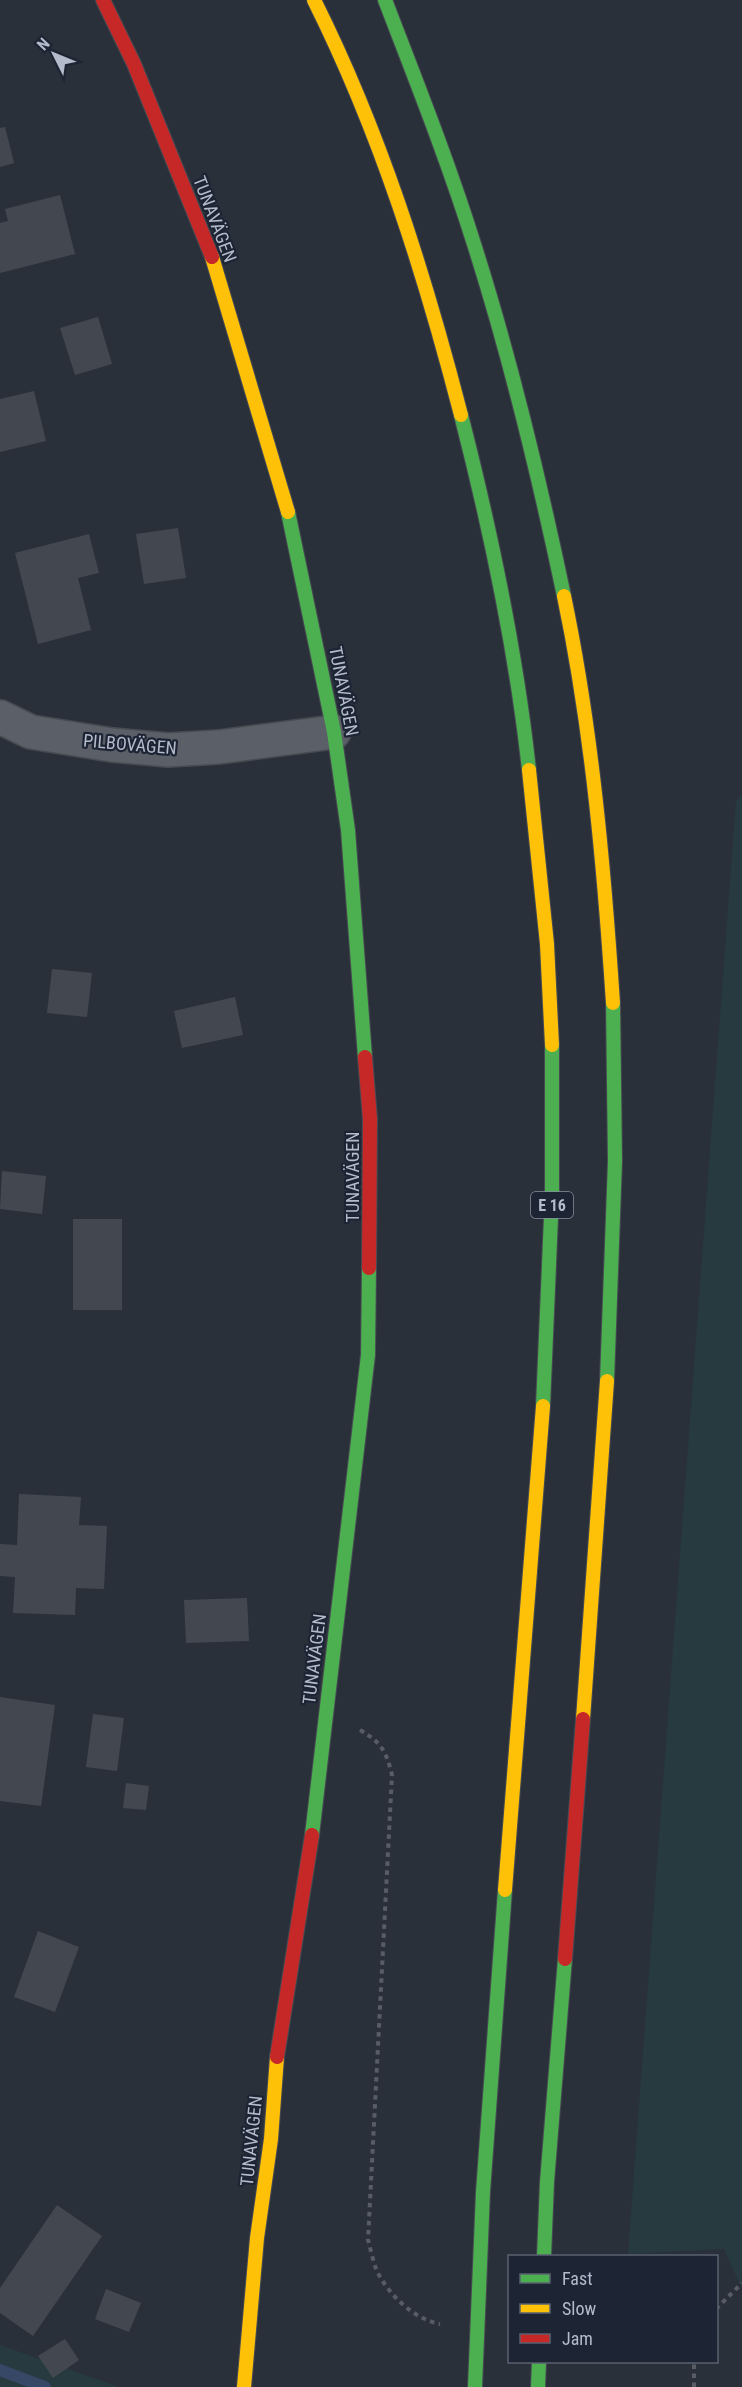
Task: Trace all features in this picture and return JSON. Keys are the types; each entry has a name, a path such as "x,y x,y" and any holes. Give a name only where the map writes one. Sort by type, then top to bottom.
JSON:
{"main road":[{"name":"TUNAVÄGEN","path":"103,0 134,64 209,248 279,476 296,543 334,732 348,830 370,1119 368,1355 312,1833 279,2038 271,2139 257,2238 244,2387"},
{"name":"E 16","path":"314,0 339,48 399,207 434,316 465,428 497,568 513,653 542,882 550,998 554,1133 548,1317 540,1461 493,2050 479,2263 475,2387"},
{"path":"385,0 418,81 459,193 526,419 575,650 592,767 606,897 613,1003 616,1142 610,1345 547,2182 544,2255"},
{"path":"538,2387 539,2363"}],"street":[{"name":"PILBOVÄGEN","path":"0,717 31,732 112,745 168,750 219,747 334,732"}],"path":[{"path":"325,1723 356,1728 377,1740 387,1754 392,1775 368,2240 377,2272 392,2293 409,2309 427,2321 443,2325"},
{"path":"718,2308 742,2283"},
{"path":"694,2363 694,2387"}],"shaded area":[{"path":"742,795 742,2289 724,2249 628,2254 736,801"},
{"path":"0,2345 119,2387 0,2387"}],"building":[{"path":"5,127 14,163 0,167 0,128"},
{"path":"60,195 75,254 0,273 0,223 8,221 5,209"},
{"path":"98,317 112,364 75,375 60,328"},
{"path":"34,391 46,441 0,452 0,399"},
{"path":"178,528 186,578 144,584 136,534"},
{"path":"89,534 99,573 78,578 91,630 38,644 15,553"},
{"path":"52,969 92,973 87,1017 47,1013"},
{"path":"235,997 243,1035 182,1048 174,1011"},
{"path":"2,1171 46,1176 42,1214 0,1209"},
{"path":"73,1219 122,1219 122,1310 73,1310"},
{"path":"19,1494 81,1497 79,1525 107,1526 104,1589 76,1588 75,1615 13,1613 15,1577 0,1576 0,1544 17,1545"},
{"path":"247,1598 249,1641 186,1643 184,1600"},
{"path":"0,1697 55,1705 41,1806 0,1801"},
{"path":"93,1714 124,1718 117,1771 86,1767"},
{"path":"126,1783 149,1786 146,1810 123,1808"},
{"path":"38,1931 79,1947 55,2012 14,1997"},
{"path":"57,2205 102,2236 33,2336 0,2313 0,2288"},
{"path":"106,2289 141,2303 129,2332 95,2319"},
{"path":"65,2339 79,2360 53,2378 38,2356"}],"waterway":[{"path":"0,2370 45,2387"}],"traffic: fast":[{"path":"385,0 474,244 524,419 564,596"},
{"path":"461,415 501,591 517,680 529,770"},
{"path":"288,512 334,732 348,830 365,1057"},
{"path":"607,1381 615,1161 613,1003"},
{"path":"543,1406 552,1194 552,1045"},
{"path":"312,1835 368,1355 369,1268"},
{"path":"475,2387 483,2192 505,1890"},
{"path":"544,2255 547,2182 565,1959"},
{"path":"538,2387 539,2363"}],"traffic: slow":[{"path":"314,0 360,100 380,152 416,256 461,415"},
{"path":"212,257 288,512"},
{"path":"564,596 574,646 596,799 613,1003"},
{"path":"529,770 547,944 552,1045"},
{"path":"583,1719 607,1381"},
{"path":"505,1890 543,1406"},
{"path":"244,2387 257,2238 271,2139 277,2057"}],"traffic: jam":[{"path":"103,0 134,64 212,257"},
{"path":"365,1057 370,1119 369,1268"},
{"path":"565,1959 583,1719"},
{"path":"277,2057 312,1835"}]}
